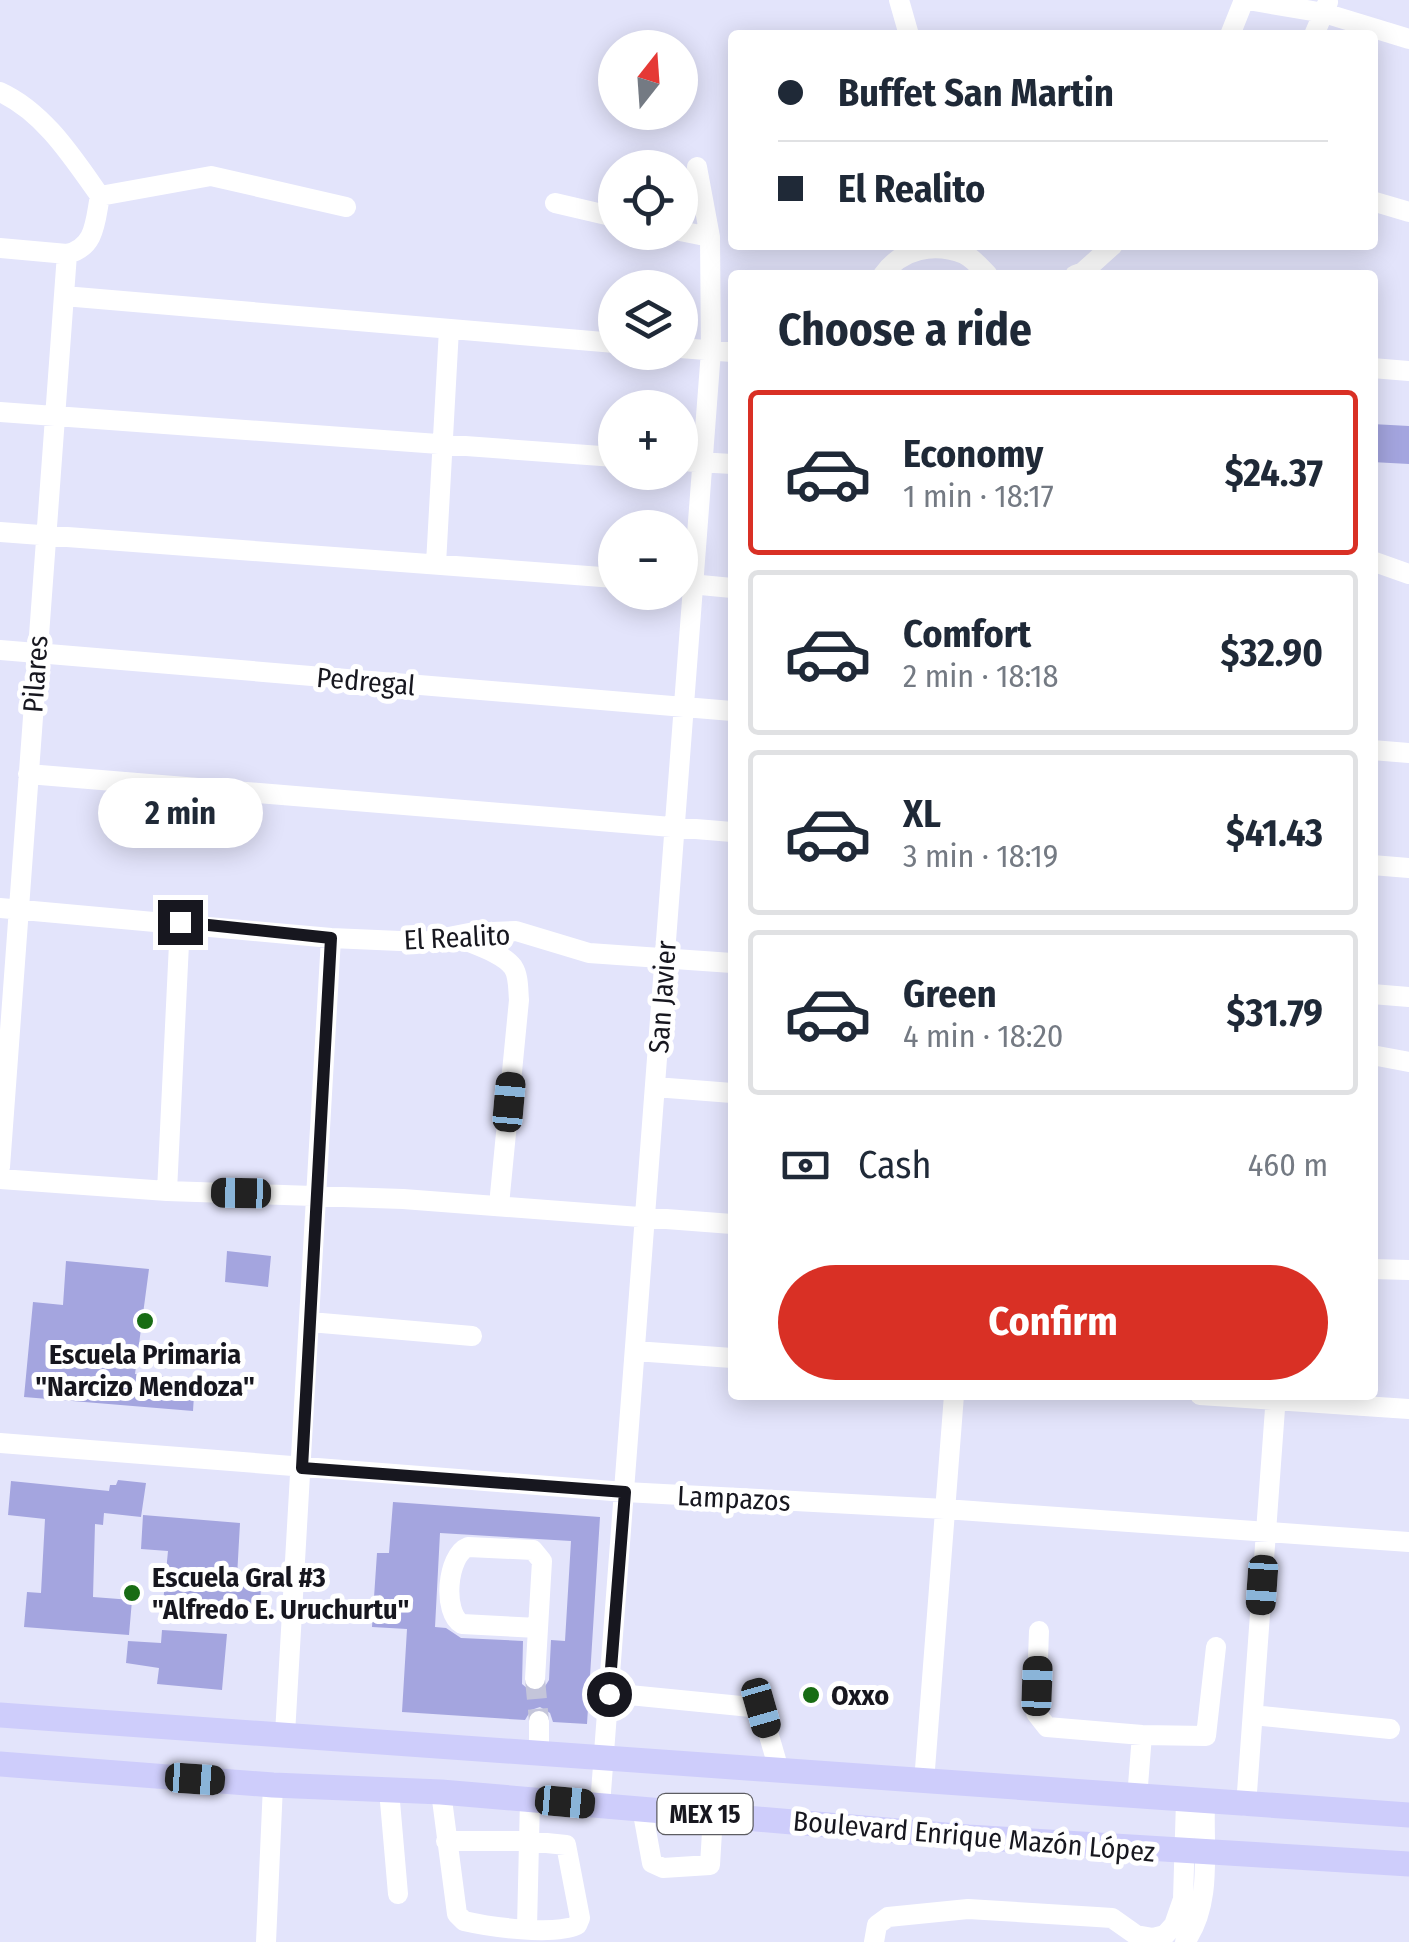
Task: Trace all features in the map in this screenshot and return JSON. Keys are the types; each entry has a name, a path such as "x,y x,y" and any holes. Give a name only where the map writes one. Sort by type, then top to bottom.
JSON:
{"main road":[{"name":"Boulevard Enrique Mazón López","path":"0,1714 1409,1815"},
{"name":"Boulevard Enrique Mazón López","path":"0,1764 274,1785 440,1792 1193,1852 1409,1864"}],"street":[{"path":"899,0 908,30"},
{"path":"1232,30 1246,0 1326,6 1409,39"},
{"path":"1316,30 1326,6"},
{"path":"0,92 16,99 46,127 100,196"},
{"name":"San Javier","path":"696,510 711,351 710,236 698,173"},
{"path":"100,196 211,176 346,207"},
{"path":"0,248 67,254 82,248 89,242 100,196"},
{"path":"555,204 598,213"},
{"path":"1378,204 1409,212"},
{"path":"698,234 710,236"},
{"path":"888,270 900,257 921,250"},
{"path":"950,250 966,254 983,270"},
{"path":"1086,270 1108,250"},
{"name":"Pilares","path":"0,1167 10,909 28,774 67,254"},
{"path":"64,296 598,342"},
{"path":"436,564 450,329"},
{"path":"698,350 728,352"},
{"path":"1378,368 1409,371"},
{"path":"0,412 598,456"},
{"path":"698,463 728,464"},
{"path":"0,532 598,577"},
{"path":"1378,563 1409,574"},
{"path":"698,584 728,588"},
{"name":"San Javier","path":"600,1805 684,707 686,610"},
{"name":"Pedregal","path":"0,650 728,710"},
{"path":"1378,750 1409,753"},
{"path":"28,774 728,832"},
{"path":"1378,865 1409,868"},
{"name":"El Realito","path":"10,909 331,938 422,942 489,930 516,931 589,953 728,963"},
{"path":"167,1192 180,922"},
{"path":"455,936 504,960 514,968 518,980 499,1205"},
{"path":"285,1734 331,938"},
{"path":"1378,994 1409,997"},
{"path":"1378,1056 1409,1062"},
{"path":"655,1087 728,1094"},
{"path":"0,1179 167,1192 499,1205 728,1224"},
{"path":"1378,1268 1409,1270"},
{"path":"310,1322 472,1336"},
{"path":"635,1351 728,1358"},
{"path":"924,1782 954,1400"},
{"path":"1246,1806 1276,1400"},
{"path":"1300,1400 1409,1409"},
{"name":"Lampazos","path":"0,1443 625,1492 944,1509 1409,1542"},
{"path":"535,1679 538,1628 540,1555 532,1550 459,1550 453,1559 450,1609 454,1619 462,1624 538,1628"},
{"path":"1039,1631 1036,1713 1047,1727 1206,1736 1216,1648"},
{"path":"609,1694 761,1708 779,1770"},
{"path":"1253,1715 1390,1729"},
{"path":"539,1721 539,1752"},
{"path":"1138,1798 1142,1735"},
{"path":"266,1942 274,1785"},
{"path":"389,1790 398,1894"},
{"path":"440,1792 446,1842 457,1914 464,1921 527,1928 577,1925 580,1918 569,1849 560,1843 446,1842"},
{"path":"527,1928 530,1799"},
{"path":"874,1942 877,1925 888,1917 968,1908 1112,1918 1136,1935 1165,1935 1174,1925 1193,1852 1196,1802"},
{"path":"642,1808 652,1863 663,1868 710,1865 713,1814"},
{"path":"1185,1942 1199,1918 1204,1889 1193,1852"},
{"path":"1111,1942 1112,1918"}],"building":[{"path":"1378,424 1409,426 1409,464 1378,462"},
{"path":"227,1251 271,1256 268,1287 225,1282"},
{"path":"66,1261 149,1269 135,1374 195,1379 193,1411 24,1397 33,1302 63,1305"},
{"path":"118,1480 146,1483 141,1517 104,1513 103,1525 95,1524 93,1597 132,1600 129,1635 24,1627 27,1592 41,1593 45,1519 8,1515 11,1481 109,1491 110,1485 116,1485"},
{"path":"393,1502 600,1517 587,1724 553,1722 550,1713 540,1707 531,1710 525,1720 402,1712 407,1629 372,1627 377,1553 389,1553","holes":["440,1533 571,1541 565,1641 551,1640 549,1680 542,1691 533,1693 522,1684 523,1641 461,1638 446,1628 435,1627"]},
{"path":"143,1515 240,1523 237,1577 262,1579 259,1611 163,1603 168,1551 141,1549"},
{"path":"162,1630 227,1634 222,1690 157,1684 159,1668 126,1663 128,1641 161,1643"}],"tunnel":[{"path":"535,1679 539,1721"}],"place":[{"name":"Escuela Primaria \"Narcizo Mendoza\"","path":"145,1321"},
{"name":"Escuela Gral #3 \"Alfredo E. Uruchurtu\"","path":"132,1593"},
{"name":"Oxxo","path":"811,1695"}],"route":[{"path":"180,922 331,938 302,1468 625,1492 609,1694"}]}
